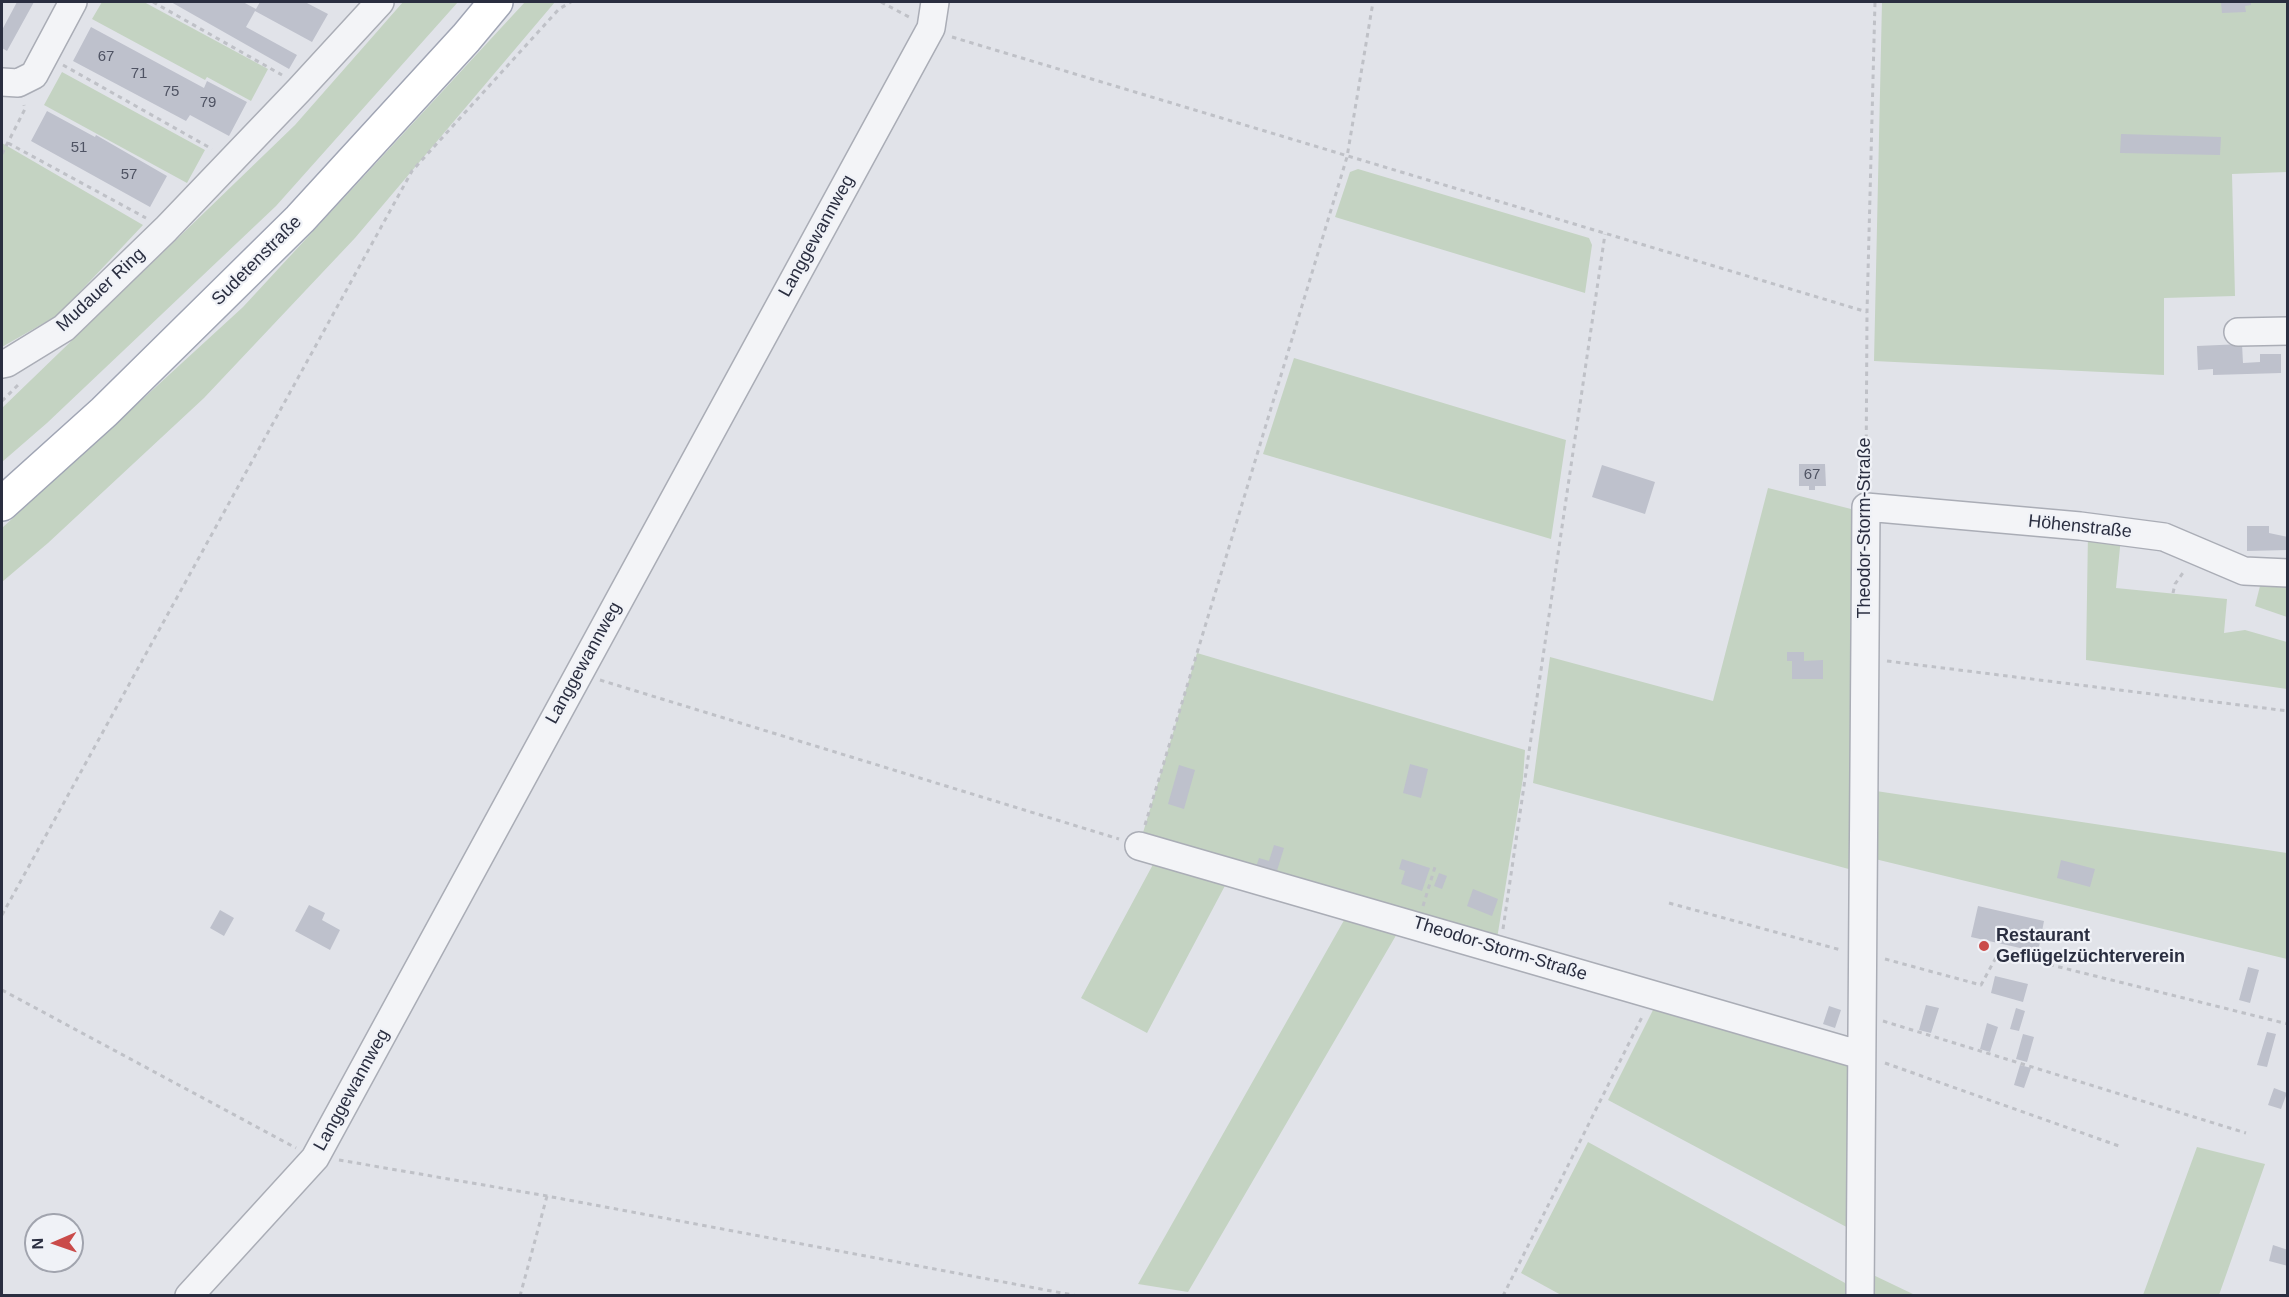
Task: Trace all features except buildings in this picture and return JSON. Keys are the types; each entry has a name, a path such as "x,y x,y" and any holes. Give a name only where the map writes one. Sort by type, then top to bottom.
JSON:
{"main road":[{"name":"Sudetenstraße","path":"2,504 104,412 276,243 466,38 496,2"}],"street":[{"path":"10,82 34,75 73,2"},
{"name":"Mudauer Ring","path":"2,364 64,328 166,229 380,2"},
{"name":"Langgewannweg","path":"189,1296 315,1158 930,28 935,2"},
{"path":"2238,332 2288,331"},
{"name":"Theodor-Storm-Straße","path":"1860,1296 1860,1055 1866,507"},
{"name":"Höhenstraße","path":"1866,507 2080,526 2164,537 2244,571 2288,573"},
{"name":"Theodor-Storm-Straße","path":"1139,846 1417,924 1860,1055"}],"path":[{"path":"153,2 278,72 299,90"},
{"path":"2,915 412,171 559,9 571,2"},
{"path":"880,2 930,28 958,39 1347,158 1867,312"},
{"path":"579,673 1139,846 1347,158 1372,2"},
{"name":"Theodor-Storm-Straße","path":"1866,507 1867,312 1875,2"},
{"path":"85,78 208,145 228,164"},
{"path":"2,154 25,109 10,82"},
{"path":"8,143 166,229"},
{"path":"1500,950 1605,234"},
{"path":"2,400 17,386"},
{"path":"1864,659 2288,711"},
{"path":"1417,924 1435,867"},
{"path":"1669,903 1981,985 1999,952 2288,1024"},
{"path":"2,990 315,1158 331,1158 547,1196 1078,1296"},
{"path":"1503,1296 1653,995"},
{"path":"1861,1014 2246,1133"},
{"path":"1860,1055 2119,1146"},
{"path":"520,1296 547,1196"}],"green space":[{"path":"102,2 144,2 268,69 251,101 207,77 205,80 92,19"},
{"path":"403,2 458,2 276,206 47,423 2,462 2,408 295,125"},
{"path":"525,2 555,2 355,238 204,398 48,543 2,582 2,528 243,307"},
{"path":"1882,2 2287,2 2287,172 2232,174 2235,296 2164,298 2164,375 1874,361"},
{"path":"62,72 205,150 187,183 44,105"},
{"path":"2,143 143,225 58,315 2,347"},
{"path":"1358,169 1589,238 1592,245 1585,293 1335,217 1350,172"},
{"path":"1294,358 1566,440 1551,539 1263,454"},
{"path":"1768,488 1859,511 1856,871 1533,783 1550,657 1713,701"},
{"path":"2088,532 2121,537 2116,588 2227,599 2224,633 2245,630 2287,642 2287,689 2086,660"},
{"path":"2260,586 2287,587 2287,617 2255,606"},
{"path":"1197,653 1525,750 1523,778 1496,945 1139,846"},
{"path":"1876,791 2287,853 2287,959 1875,859"},
{"path":"1157,857 1228,880 1147,1033 1081,998"},
{"path":"1347,915 1398,932 1188,1292 1138,1284"},
{"path":"1654,1008 1851,1059 1854,1231 1608,1100"},
{"path":"1588,1142 1856,1289 1856,1295 1561,1295 1521,1273"},
{"path":"2197,1147 2265,1164 2219,1295 2143,1295"},
{"path":"1869,1273 1915,1295 1869,1295"}],"place":[{"name":"Restaurant Geflügelzüchterverein","path":"1984,946"}]}
